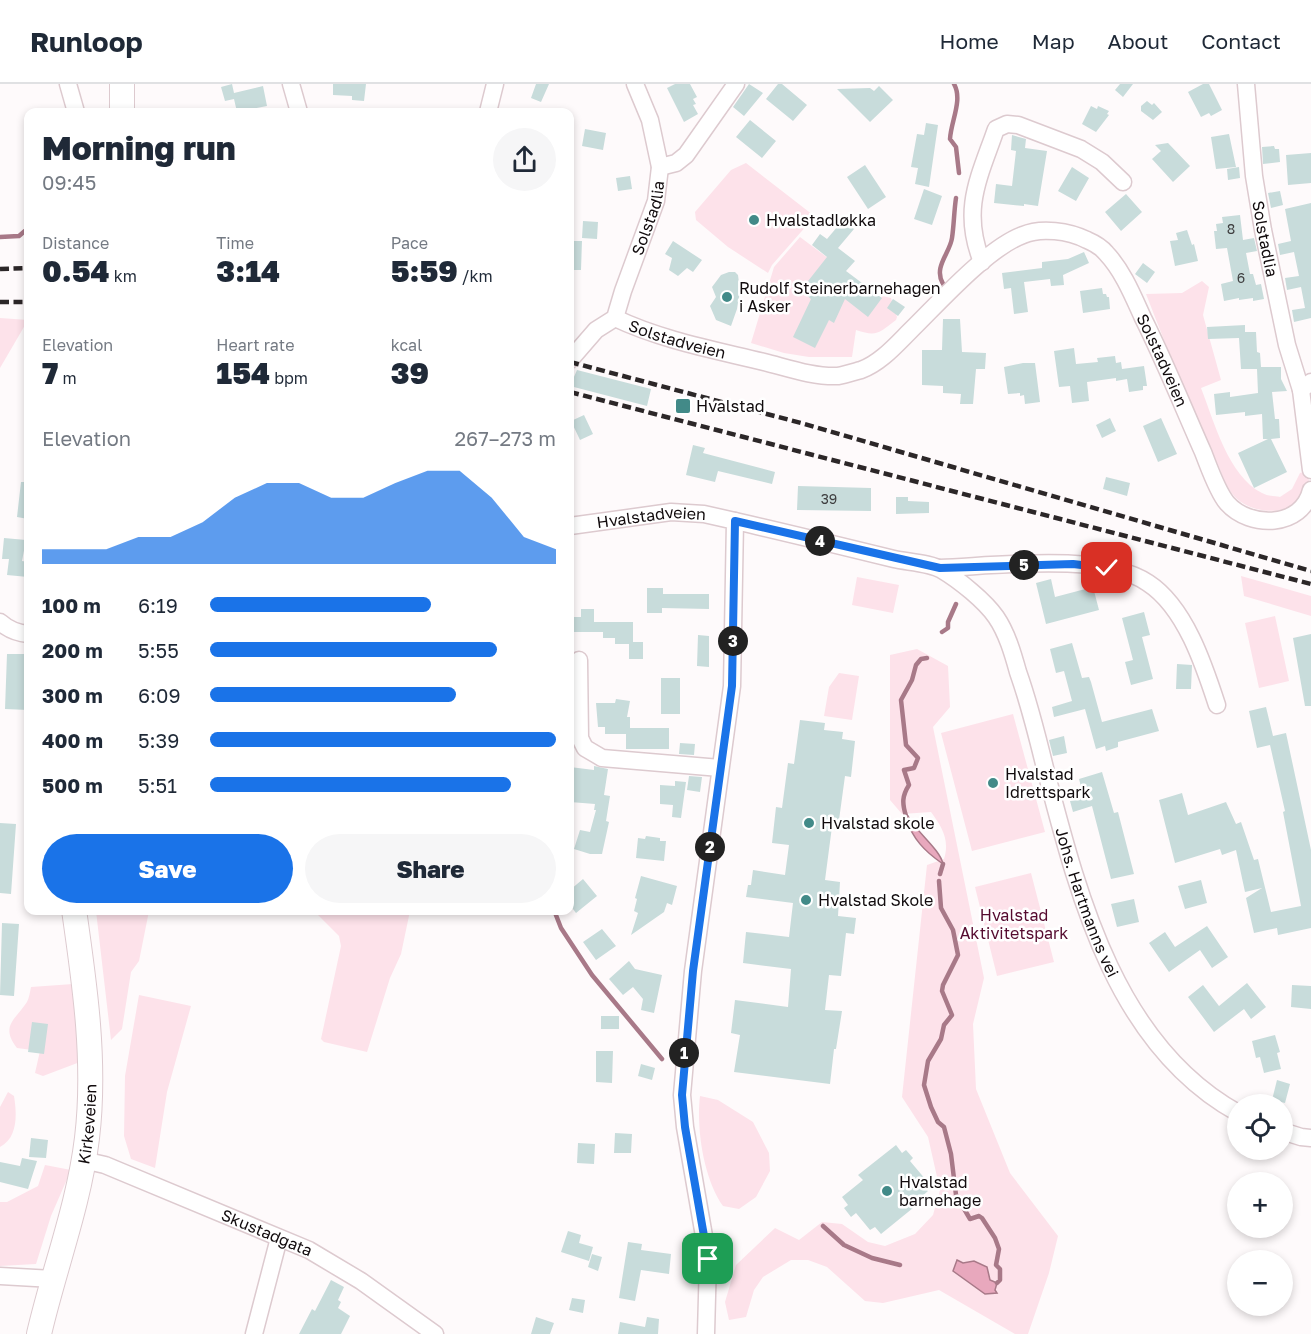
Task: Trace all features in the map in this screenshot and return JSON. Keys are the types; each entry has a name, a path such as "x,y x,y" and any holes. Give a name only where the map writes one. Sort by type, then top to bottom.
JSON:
{"main road":[{"path":"122,84 122,108"},
{"name":"Kirkeveien","path":"39,1334 83,1160 89,1118 89,1050 75,915"}],"street":[{"path":"68,84 75,108"},
{"path":"291,84 298,108"},
{"path":"489,108 495,84"},
{"path":"635,84 650,120 660,167"},
{"name":"Solstadlia","path":"615,318 656,201 660,167 676,163 686,155 736,84"},
{"name":"Solstadlia","path":"1246,84 1254,176 1263,230 1287,345 1306,386"},
{"path":"982,262 972,226 972,209 974,192 996,129 1007,124 1018,125 1081,149 1102,162 1123,182"},
{"name":"Solstadveien","path":"615,318 646,331 718,351 816,374 840,376 863,369 888,353 982,262 1008,242 1023,234 1040,231 1068,234 1086,239 1104,250 1128,286 1227,503 1255,519 1270,520 1293,515 1300,511 1309,500 1311,490"},
{"path":"574,355 596,330 615,318"},
{"path":"1306,386 1311,470"},
{"name":"Hvalstadveien","path":"574,525 671,513 705,514 735,521"},
{"path":"706,1334 708,1259 685,1127 682,1095 693,971 732,686 735,521"},
{"name":"Johs. Hartmanns vei","path":"735,521 940,568 1073,564 1126,572 1148,582 1163,595 1178,614 1207,673 1216,705"},
{"name":"Johs. Hartmanns vei","path":"940,568 972,592 996,617 1011,650 1029,705 1065,840 1097,940 1116,980 1161,1050 1188,1079 1227,1107"},
{"path":"0,622 7,629 24,633"},
{"path":"579,660 580,738 585,748 592,754 623,761 720,768"},
{"path":"1293,1135 1311,1138"},
{"name":"Skustadgata","path":"83,1160 105,1165 309,1250 361,1281 435,1334"},
{"path":"254,1334 279,1238"},
{"path":"0,1276 53,1279"}],"green space":[{"path":"746,163 813,215 768,273 728,247 696,220 695,212 731,170"},
{"path":"800,237 881,298 882,296 891,298 896,320 878,333 856,330 852,357 809,357 784,353 751,343 774,267"},
{"path":"1202,281 1209,287 1203,315 1221,380 1201,388 1211,416 1231,461 1250,485 1262,493 1280,497 1292,489 1300,473 1308,470 1309,481 1306,494 1300,502 1288,508 1272,511 1256,509 1241,502 1229,489 1188,399 1146,294 1182,293"},
{"path":"0,318 24,320 24,327 0,368"},
{"path":"1241,576 1311,596 1311,616 1244,596"},
{"path":"857,577 899,585 893,613 852,605"},
{"path":"1275,616 1289,681 1259,688 1245,623"},
{"path":"917,649 948,666 950,707 933,727 984,978 973,1024 976,1089 1010,1173 1058,1236 1049,1273 1028,1334 1015,1334 939,1290 883,1303 865,1301 827,1267 808,1260 791,1260 763,1277 754,1290 746,1317 729,1320 725,1302 736,1265 775,1228 799,1240 822,1222 842,1224 868,1242 885,1246 915,1234 933,1215 940,1190 928,1137 902,1097 927,865 944,859 946,846 942,828 931,812 902,814 890,800 890,655"},
{"path":"839,673 859,676 852,720 824,716 829,687"},
{"name":"Hvalstad Idrettspark","path":"1013,714 1045,832 972,851 941,733"},
{"name":"Hvalstad Aktivitetspark","path":"1031,873 1054,962 997,976 975,887"},
{"path":"96,915 148,915 139,961 131,972 122,1029 111,1040"},
{"path":"318,915 409,915 401,954 390,978 367,1052 324,1042 321,1039 341,946 339,936"},
{"path":"73,984 80,1062 43,1076 35,1073 40,1051 17,1048 10,1034 11,1023 27,1002 31,987"},
{"path":"139,995 191,1006 167,1092 155,1168 131,1159 124,1136 125,1076"},
{"path":"8,1092 14,1096 15,1125 10,1138 0,1147 0,1107"},
{"path":"700,1096 718,1100 753,1122 769,1153 770,1171 756,1197 739,1209 723,1206 716,1195 706,1168 699,1124"},
{"path":"45,1165 71,1170 51,1216 36,1264 0,1266 0,1202 7,1202 38,1186"}],"shaded area":[{"path":"906,816 937,852 943,864 920,844 908,825"},
{"path":"957,1260 963,1263 974,1261 987,1267 990,1280 997,1283 995,1290 997,1293 985,1294 953,1271"}],"building":[{"path":"232,84 234,93 263,86 267,106 236,108 234,99 225,101 221,87"},
{"path":"333,84 366,84 364,101 352,100 352,96 333,95"},
{"path":"536,84 549,84 541,102 531,98"},
{"path":"675,84 690,84 697,97 693,99 696,104 693,105 698,114 684,122 667,88"},
{"path":"749,84 763,93 744,116 733,107"},
{"path":"778,84 782,84 807,105 793,121 766,99"},
{"path":"1120,84 1133,84 1123,97 1115,90"},
{"path":"1203,84 1209,84 1222,110 1211,116 1209,113 1201,117 1188,92"},
{"path":"879,86 893,100 870,122 837,89 870,88 874,91"},
{"path":"1147,101 1152,105 1154,103 1162,112 1153,120 1141,111 1141,106"},
{"path":"1091,106 1097,109 1098,106 1109,111 1107,114 1109,115 1096,132 1082,124"},
{"path":"750,120 776,141 762,158 736,137"},
{"path":"926,123 938,125 929,187 915,184 918,168 911,167 917,134 924,135"},
{"path":"585,129 606,133 603,150 582,146"},
{"path":"1229,134 1236,167 1216,169 1211,137"},
{"path":"1012,135 1026,139 1025,148 1047,151 1038,206 994,203 996,184 1012,186 1016,151 1011,150"},
{"path":"1168,143 1190,166 1173,182 1152,159 1161,151 1155,145"},
{"path":"1274,146 1275,149 1279,149 1280,162 1263,164 1262,147"},
{"path":"1311,153 1311,183 1288,185 1286,155"},
{"path":"865,165 886,197 868,209 847,177"},
{"path":"1072,167 1089,178 1076,201 1058,191"},
{"path":"1239,167 1240,178 1228,180 1227,169"},
{"path":"630,176 632,189 618,191 616,178"},
{"path":"924,189 942,196 932,225 914,219"},
{"path":"1280,191 1283,205 1271,208 1268,193"},
{"path":"1126,194 1142,212 1121,231 1105,212"},
{"path":"1311,203 1311,318 1294,322 1292,310 1305,308 1301,287 1287,290 1285,278 1299,276 1294,252 1280,255 1278,244 1291,241 1285,209"},
{"path":"1240,215 1243,240 1254,238 1257,251 1246,253 1250,274 1253,274 1256,285 1261,284 1264,299 1253,301 1253,298 1239,300 1239,298 1224,301 1221,284 1233,281 1227,248 1216,249 1214,231 1217,231 1216,224 1223,223 1222,217"},
{"path":"843,220 854,229 838,248 855,261 846,271 882,298 868,317 845,299 834,323 829,320 815,348 793,337 811,299 801,290 827,257 812,245 820,234 827,239"},
{"path":"583,221 598,222 597,239 582,238"},
{"path":"1187,230 1192,245 1194,244 1198,261 1175,266 1170,241 1178,240 1176,233"},
{"path":"574,241 582,241 581,270 574,270"},
{"path":"673,241 702,260 693,272 687,268 678,276 669,270 672,258 665,254"},
{"path":"1084,252 1089,263 1063,275 1064,285 1051,286 1050,279 1024,282 1028,312 1014,314 1011,288 1004,289 1002,273 1042,268 1042,262 1068,259"},
{"path":"1143,263 1155,272 1147,283 1135,274"},
{"path":"735,272 738,275 740,291 731,326 716,320 710,306 716,297 712,287 721,275"},
{"path":"1102,288 1103,294 1109,297 1110,309 1083,313 1080,291"},
{"path":"893,299 905,307 898,316 887,308"},
{"path":"943,319 960,319 962,352 986,353 985,369 976,369 973,404 960,404 961,394 943,393 943,386 922,385 922,350 942,350"},
{"path":"1245,325 1245,332 1256,332 1257,352 1260,353 1261,367 1281,367 1281,379 1287,391 1272,392 1275,419 1279,419 1280,438 1271,439 1287,472 1254,488 1238,453 1268,439 1263,439 1262,414 1245,416 1245,412 1216,415 1214,394 1230,392 1230,397 1258,393 1257,369 1241,369 1239,338 1208,339 1207,327"},
{"path":"1074,348 1076,364 1098,362 1097,358 1115,356 1116,363 1121,362 1122,369 1144,366 1147,386 1143,386 1143,390 1129,392 1127,379 1116,381 1116,378 1087,382 1089,401 1072,403 1070,386 1059,387 1054,351"},
{"path":"1035,363 1040,402 1025,404 1024,395 1008,394 1004,367"},
{"path":"577,370 651,389 647,406 574,387"},
{"path":"584,415 593,434 580,440 574,427 574,420"},
{"path":"1110,418 1116,431 1102,438 1096,425"},
{"path":"1161,418 1177,454 1158,462 1143,426"},
{"path":"693,445 705,448 703,453 775,472 772,484 718,471 715,482 686,475"},
{"path":"1106,477 1130,483 1127,496 1103,489"},
{"path":"21,482 24,482 24,518 17,517"},
{"path":"798,486 871,488 871,511 797,510"},
{"path":"896,497 908,497 908,501 929,502 929,513 896,514"},
{"path":"4,538 24,540 22,561 24,561 24,577 7,575 9,559 2,559"},
{"path":"1051,579 1055,597 1093,587 1099,610 1046,624 1036,583"},
{"path":"647,588 663,588 663,594 709,594 709,609 662,608 662,613 647,613"},
{"path":"581,609 594,609 594,622 633,622 633,642 643,642 643,659 629,659 629,644 615,644 615,638 603,638 603,632 574,632 574,617 581,617"},
{"path":"1144,612 1150,635 1142,637 1153,679 1131,685 1125,662 1133,660 1122,618"},
{"path":"1311,634 1311,706 1305,706 1293,638"},
{"path":"698,635 709,636 709,667 697,666"},
{"path":"1072,643 1082,678 1089,677 1091,682 1102,722 1152,709 1159,731 1118,742 1118,747 1106,751 1105,746 1096,749 1085,709 1054,717 1052,707 1072,701 1064,671 1056,673 1050,649"},
{"path":"7,654 24,654 24,710 5,709"},
{"path":"1177,664 1192,665 1191,689 1176,689"},
{"path":"661,678 680,678 680,714 661,714"},
{"path":"616,699 630,701 627,717 630,717 630,728 669,728 669,749 626,749 626,734 605,734 605,727 598,727 596,703 615,703"},
{"path":"1266,707 1273,736 1286,733 1311,850 1311,928 1278,935 1277,928 1254,933 1246,898 1262,888 1245,892 1236,850 1222,855 1220,849 1175,863 1159,800 1182,793 1188,815 1226,802 1236,824 1241,822 1254,860 1258,859 1271,912 1301,906 1283,812 1285,811 1270,745 1257,748 1249,711"},
{"name":"Hvalstad Skole","path":"800,720 825,723 824,730 843,732 842,739 855,741 851,777 845,776 839,820 833,819 825,880 840,882 838,916 856,918 854,934 846,933 841,976 829,975 825,1010 842,1011 830,1084 734,1072 740,1035 731,1033 735,1000 788,1007 791,969 743,963 746,932 789,937 793,903 746,897 748,885 751,885 753,870 785,875 789,845 772,843 776,807 782,808 788,763 794,764"},
{"path":"1064,736 1067,753 1053,756 1049,740"},
{"path":"680,743 695,744 694,755 679,754"},
{"path":"594,766 608,769 604,795 610,796 606,821 609,822 602,854 590,854 574,849 580,830 590,832 596,810 594,810 595,804 574,802 574,768 594,770"},
{"path":"1102,772 1114,813 1118,812 1134,874 1111,879 1092,806 1073,812 1070,801 1084,798 1079,779"},
{"path":"689,776 702,777 700,792 687,790"},
{"path":"675,781 686,782 681,818 672,817 673,805 660,804 660,785 675,786"},
{"path":"0,823 16,824 11,894 0,893"},
{"path":"646,836 666,841 664,861 636,858 638,838 645,839"},
{"path":"641,876 677,886 672,905 667,903 664,912 631,935 638,913 634,911 637,899 635,898"},
{"path":"583,879 597,896 576,913 574,910 574,887"},
{"path":"1201,880 1207,903 1185,909 1178,886"},
{"path":"1134,899 1139,922 1117,927 1111,904"},
{"path":"2,923 19,924 14,996 0,995"},
{"path":"1207,926 1228,957 1212,968 1200,950 1169,972 1149,943 1165,932 1175,947"},
{"path":"602,929 616,946 596,960 583,942"},
{"path":"629,961 635,969 662,975 654,1013 641,1010 643,999 633,987 623,995 609,979"},
{"path":"1247,983 1266,1007 1251,1019 1244,1009 1214,1032 1188,997 1203,985 1219,1006"},
{"path":"1292,985 1311,986 1311,1009 1291,1007"},
{"path":"601,1016 619,1016 619,1029 601,1029"},
{"path":"32,1022 48,1024 44,1054 28,1052"},
{"path":"1275,1035 1280,1052 1277,1053 1281,1069 1264,1073 1260,1057 1256,1058 1252,1041"},
{"path":"596,1051 613,1051 612,1083 596,1082"},
{"path":"641,1064 655,1068 652,1080 638,1076"},
{"path":"1277,1080 1290,1084 1287,1094 1274,1094"},
{"path":"615,1133 632,1134 631,1153 614,1153"},
{"path":"31,1138 48,1140 46,1158 29,1157"},
{"path":"578,1143 595,1144 594,1164 577,1163"},
{"name":"Hvalstad barnehage","path":"896,1145 902,1153 906,1150 913,1158 910,1161 926,1180 922,1184 928,1191 911,1206 913,1208 881,1234 875,1227 870,1230 856,1213 851,1217 844,1208 848,1205 842,1197 863,1180 858,1175"},
{"path":"22,1158 37,1161 28,1189 0,1182 0,1162 20,1166"},
{"path":"568,1231 581,1235 579,1243 593,1247 589,1261 561,1252"},
{"path":"628,1242 642,1244 641,1250 671,1254 669,1274 641,1270 635,1301 619,1298"},
{"path":"592,1254 602,1257 598,1271 588,1267"},
{"path":"331,1280 344,1287 338,1300 341,1302 338,1308 350,1316 341,1334 299,1334 312,1309 315,1311"},
{"path":"572,1298 585,1300 583,1313 569,1310"},
{"path":"536,1317 554,1323 550,1334 531,1334"},
{"path":"647,1317 659,1319 658,1334 618,1334 620,1322 645,1327"}],"waterway":[{"path":"954,84 957,104 950,139 956,147 959,173"},
{"path":"943,284 940,272 951,244 956,198"},
{"path":"0,237 19,236 24,232"},
{"path":"942,632 948,628 948,622 956,604"},
{"path":"906,816 903,800 909,785 904,770 914,768 918,758 906,745 901,700 912,680 916,665 921,659 927,658"},
{"path":"940,874 943,864"},
{"path":"939,881 941,908 953,930 958,955 942,991 952,1015 944,1025 941,1039 928,1061 924,1085 938,1122 944,1127 951,1154 956,1195 970,1219 979,1216 982,1218 995,1238 999,1249 996,1265 1000,1269 1000,1280 997,1283"},
{"path":"556,915 561,928 592,975 662,1059"},
{"path":"823,1226 844,1245 872,1258 900,1265"}],"railway":[{"path":"0,269 24,268"},
{"path":"0,302 24,302"},
{"path":"574,363 801,423 1311,571"},
{"path":"574,393 1311,584"}],"place":[{"name":"Hvalstadløkka","path":"754,220"},
{"name":"Rudolf Steinerbarnehagen i Asker","path":"727,297"},
{"name":"Hvalstad","path":"683,406"},
{"name":"Hvalstad Idrettspark","path":"993,783"},
{"name":"Hvalstad skole","path":"809,823"},
{"name":"Hvalstad Skole","path":"806,900"},
{"name":"Hvalstad barnehage","path":"887,1191"}],"route":[{"path":"708,1259 685,1127 682,1095 693,971 732,686 735,521 940,568 1028,564 1073,564 1107,568"}]}
